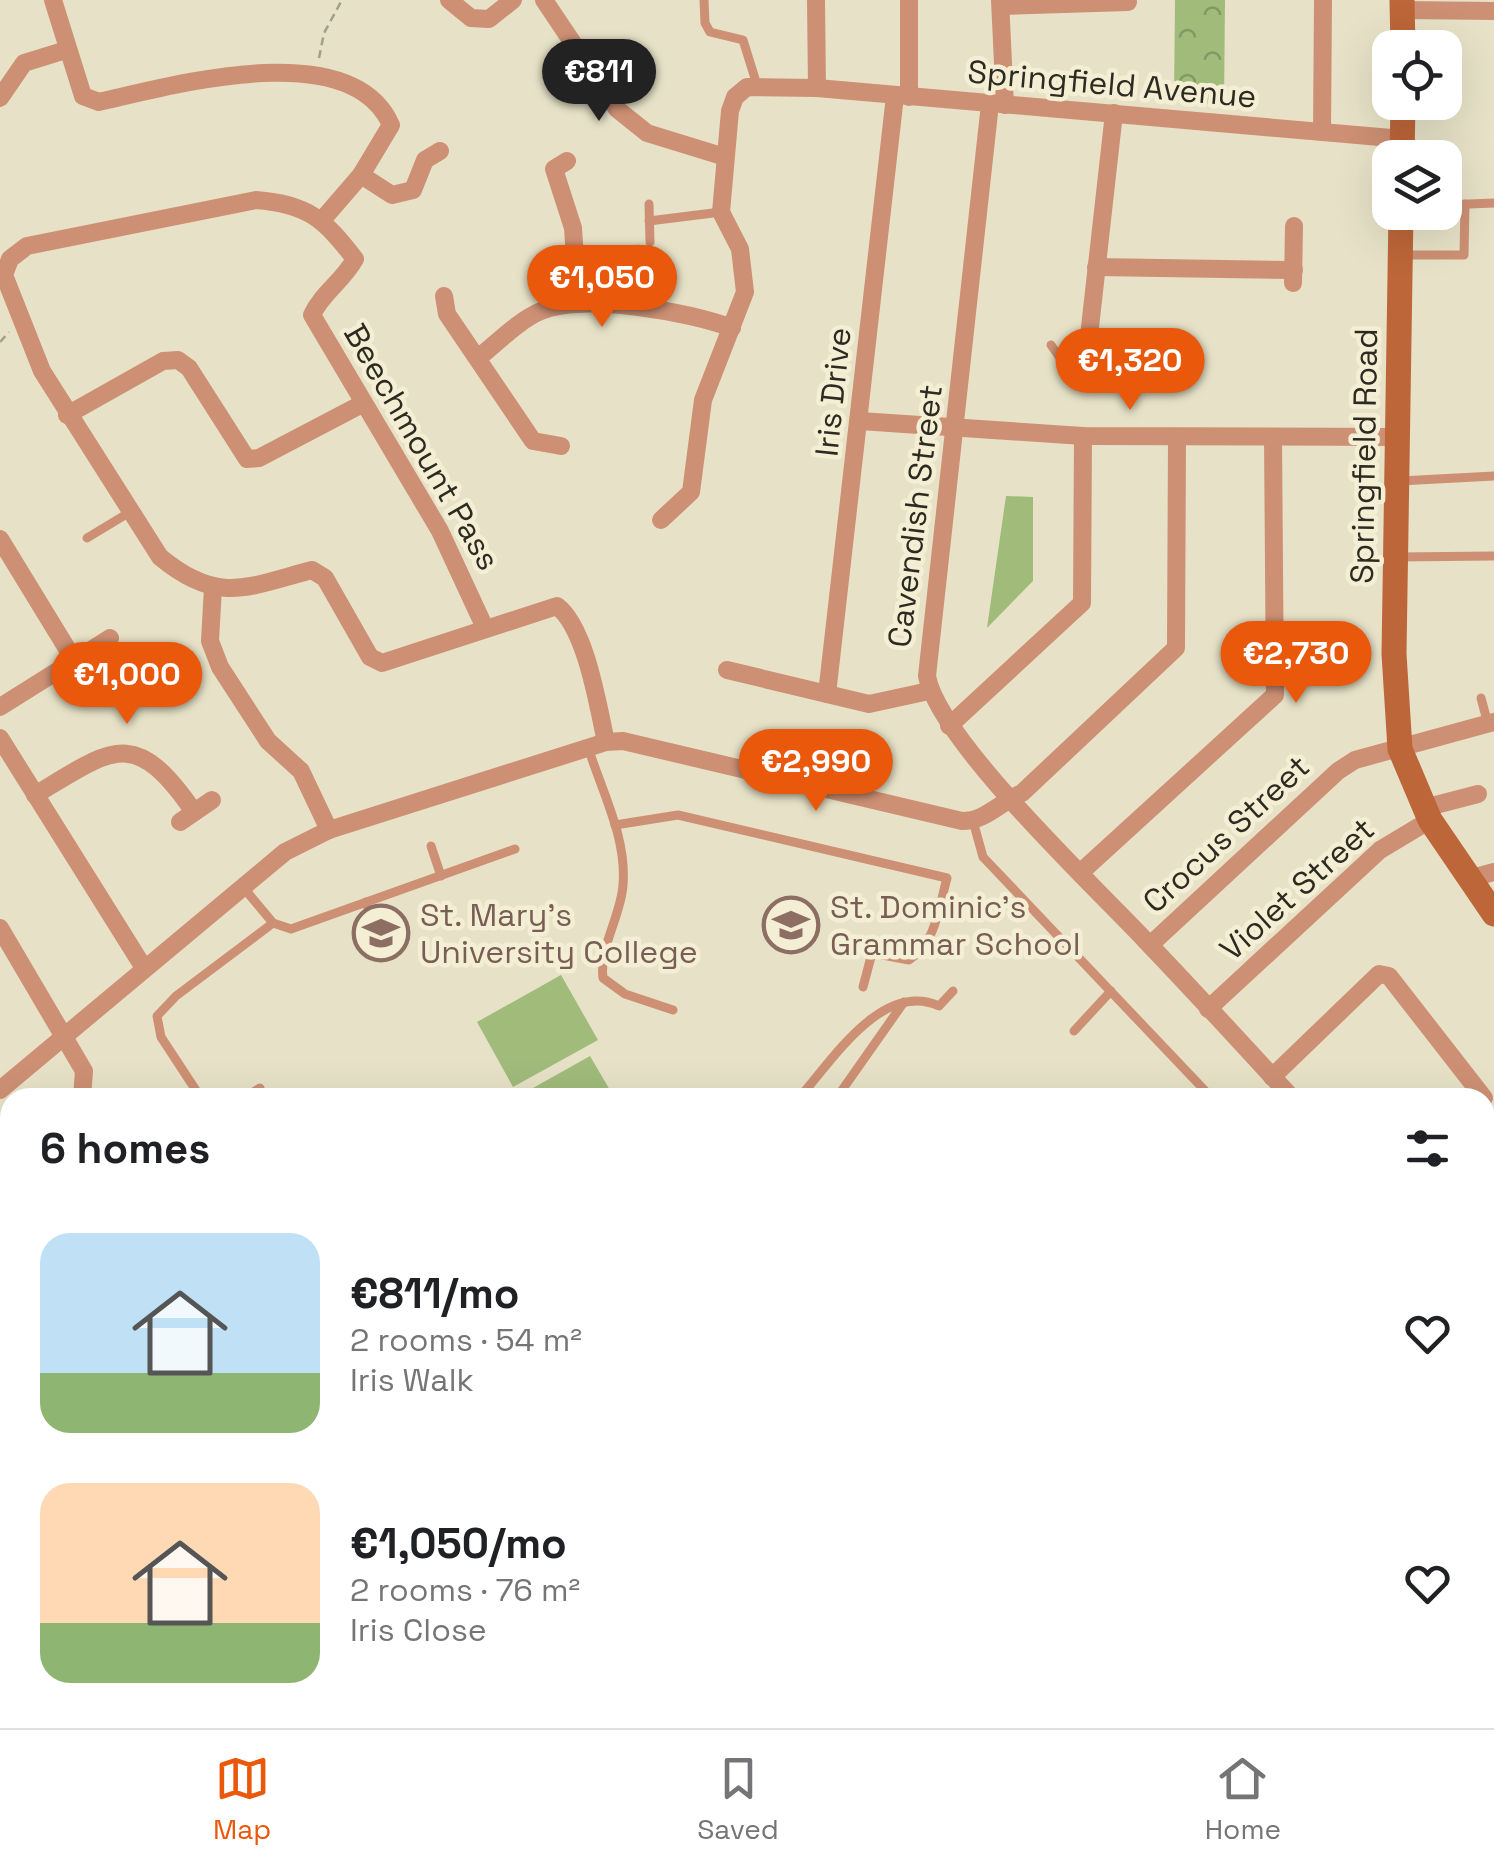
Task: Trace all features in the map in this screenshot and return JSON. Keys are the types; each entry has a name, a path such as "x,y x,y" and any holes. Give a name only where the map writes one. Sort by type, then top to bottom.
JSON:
{"main road":[{"path":"1402,5 1403,30"},
{"name":"Springfield Road","path":"1400,230 1394,654 1400,749 1427,814 1494,914"}],"street":[{"path":"53,0 83,96 99,102 227,76 280,70 316,75 346,86 384,109 391,125 361,175 323,218 283,202 256,200 27,246 19,252 4,275 42,371 130,512 169,565 199,584 247,590 312,570 325,578 370,657 382,663 557,606 568,614 596,694 597,745"},
{"path":"448,0 471,18 489,19 513,0"},
{"path":"544,0 617,109 646,133 725,157"},
{"path":"816,0 817,88"},
{"name":"Iris Drive","path":"827,694 902,96 908,0"},
{"path":"1322,0 1322,132"},
{"path":"1000,3 1128,2"},
{"name":"Cavendish Street","path":"1000,3 997,104 927,676 929,691 949,726 1011,797 1282,1088"},
{"path":"1402,5 1494,11"},
{"path":"0,98 24,63 66,50"},
{"path":"660,520 691,492 703,400 745,292 740,249 721,212 735,98 757,85"},
{"name":"Springfield Avenue","path":"757,85 1322,132 1372,142"},
{"path":"1088,346 1114,113"},
{"path":"361,175 392,194 413,190 425,160 440,151"},
{"path":"567,162 554,169 577,248 578,304"},
{"name":"Beechmount Pass","path":"323,218 355,259 312,315 440,531 486,628"},
{"path":"1096,267 1293,277 1294,226"},
{"path":"444,296 446,314 532,441 561,446"},
{"path":"478,358 540,312 578,304 699,316 732,328"},
{"path":"67,415 163,361 178,360 189,368 247,459 259,458 325,427 362,404"},
{"path":"860,421 1083,436 1398,437"},
{"path":"949,726 1082,603 1083,436"},
{"path":"1081,872 1274,695 1273,437"},
{"path":"2,1088 285,852 329,830 597,745 623,741 870,802 973,821 1022,793 1176,648 1177,438"},
{"path":"0,539 74,660"},
{"path":"212,587 210,641 220,667 268,741 301,771 329,830"},
{"path":"0,706 110,638"},
{"path":"727,670 869,704 929,691"},
{"name":"Crocus Street","path":"1150,945 1338,771 1356,760 1491,723"},
{"path":"0,738 144,968"},
{"path":"35,795 93,760 122,750 161,769 187,817 212,800"},
{"name":"Violet Street","path":"1208,1009 1380,850 1427,814 1478,794"},
{"path":"1468,880 1494,872"},
{"path":"0,928 84,1072 83,1088"},
{"path":"1272,1077 1378,974 1389,976 1476,1088"}],"lane":[{"path":"704,0 705,23 710,32 743,40 757,85"},
{"path":"1399,255 1464,255 1464,204 1494,202"},
{"path":"648,204 650,242"},
{"path":"649,221 721,212"},
{"path":"1051,344 1063,362 1086,363 1088,346"},
{"path":"1397,482 1494,476"},
{"path":"86,538 130,512"},
{"path":"1396,557 1494,556"},
{"path":"1481,698 1491,723"},
{"path":"597,745 624,860 623,888 602,963 603,978 625,994 672,1010"},
{"path":"615,825 678,815 947,878 929,942 909,960 872,953 863,986"},
{"path":"973,821 984,857 1203,1088"},
{"path":"431,846 441,876"},
{"path":"242,885 273,924 291,929 515,849"},
{"path":"366,902 376,932"},
{"path":"194,1088 161,1037 157,1016 176,996 273,924"},
{"path":"808,1088 875,1015 905,1000 924,999 939,1006 953,991"},
{"path":"1074,1031 1111,991"},
{"path":"843,1088 905,1000"}],"path":[{"path":"316,75 324,33 342,0"},
{"path":"577,248 633,249 650,242"}],"green space":[{"path":"1175,0 1225,0 1224,106 1174,100"},
{"path":"1006,496 1033,497 1033,581 987,628"},
{"path":"561,975 598,1040 513,1087 477,1022"},
{"path":"590,1056 609,1088 533,1088"}],"place":[{"name":"St. Dominic's Grammar School","path":"791,925"},
{"name":"St. Mary's University College","path":"381,933"}]}
